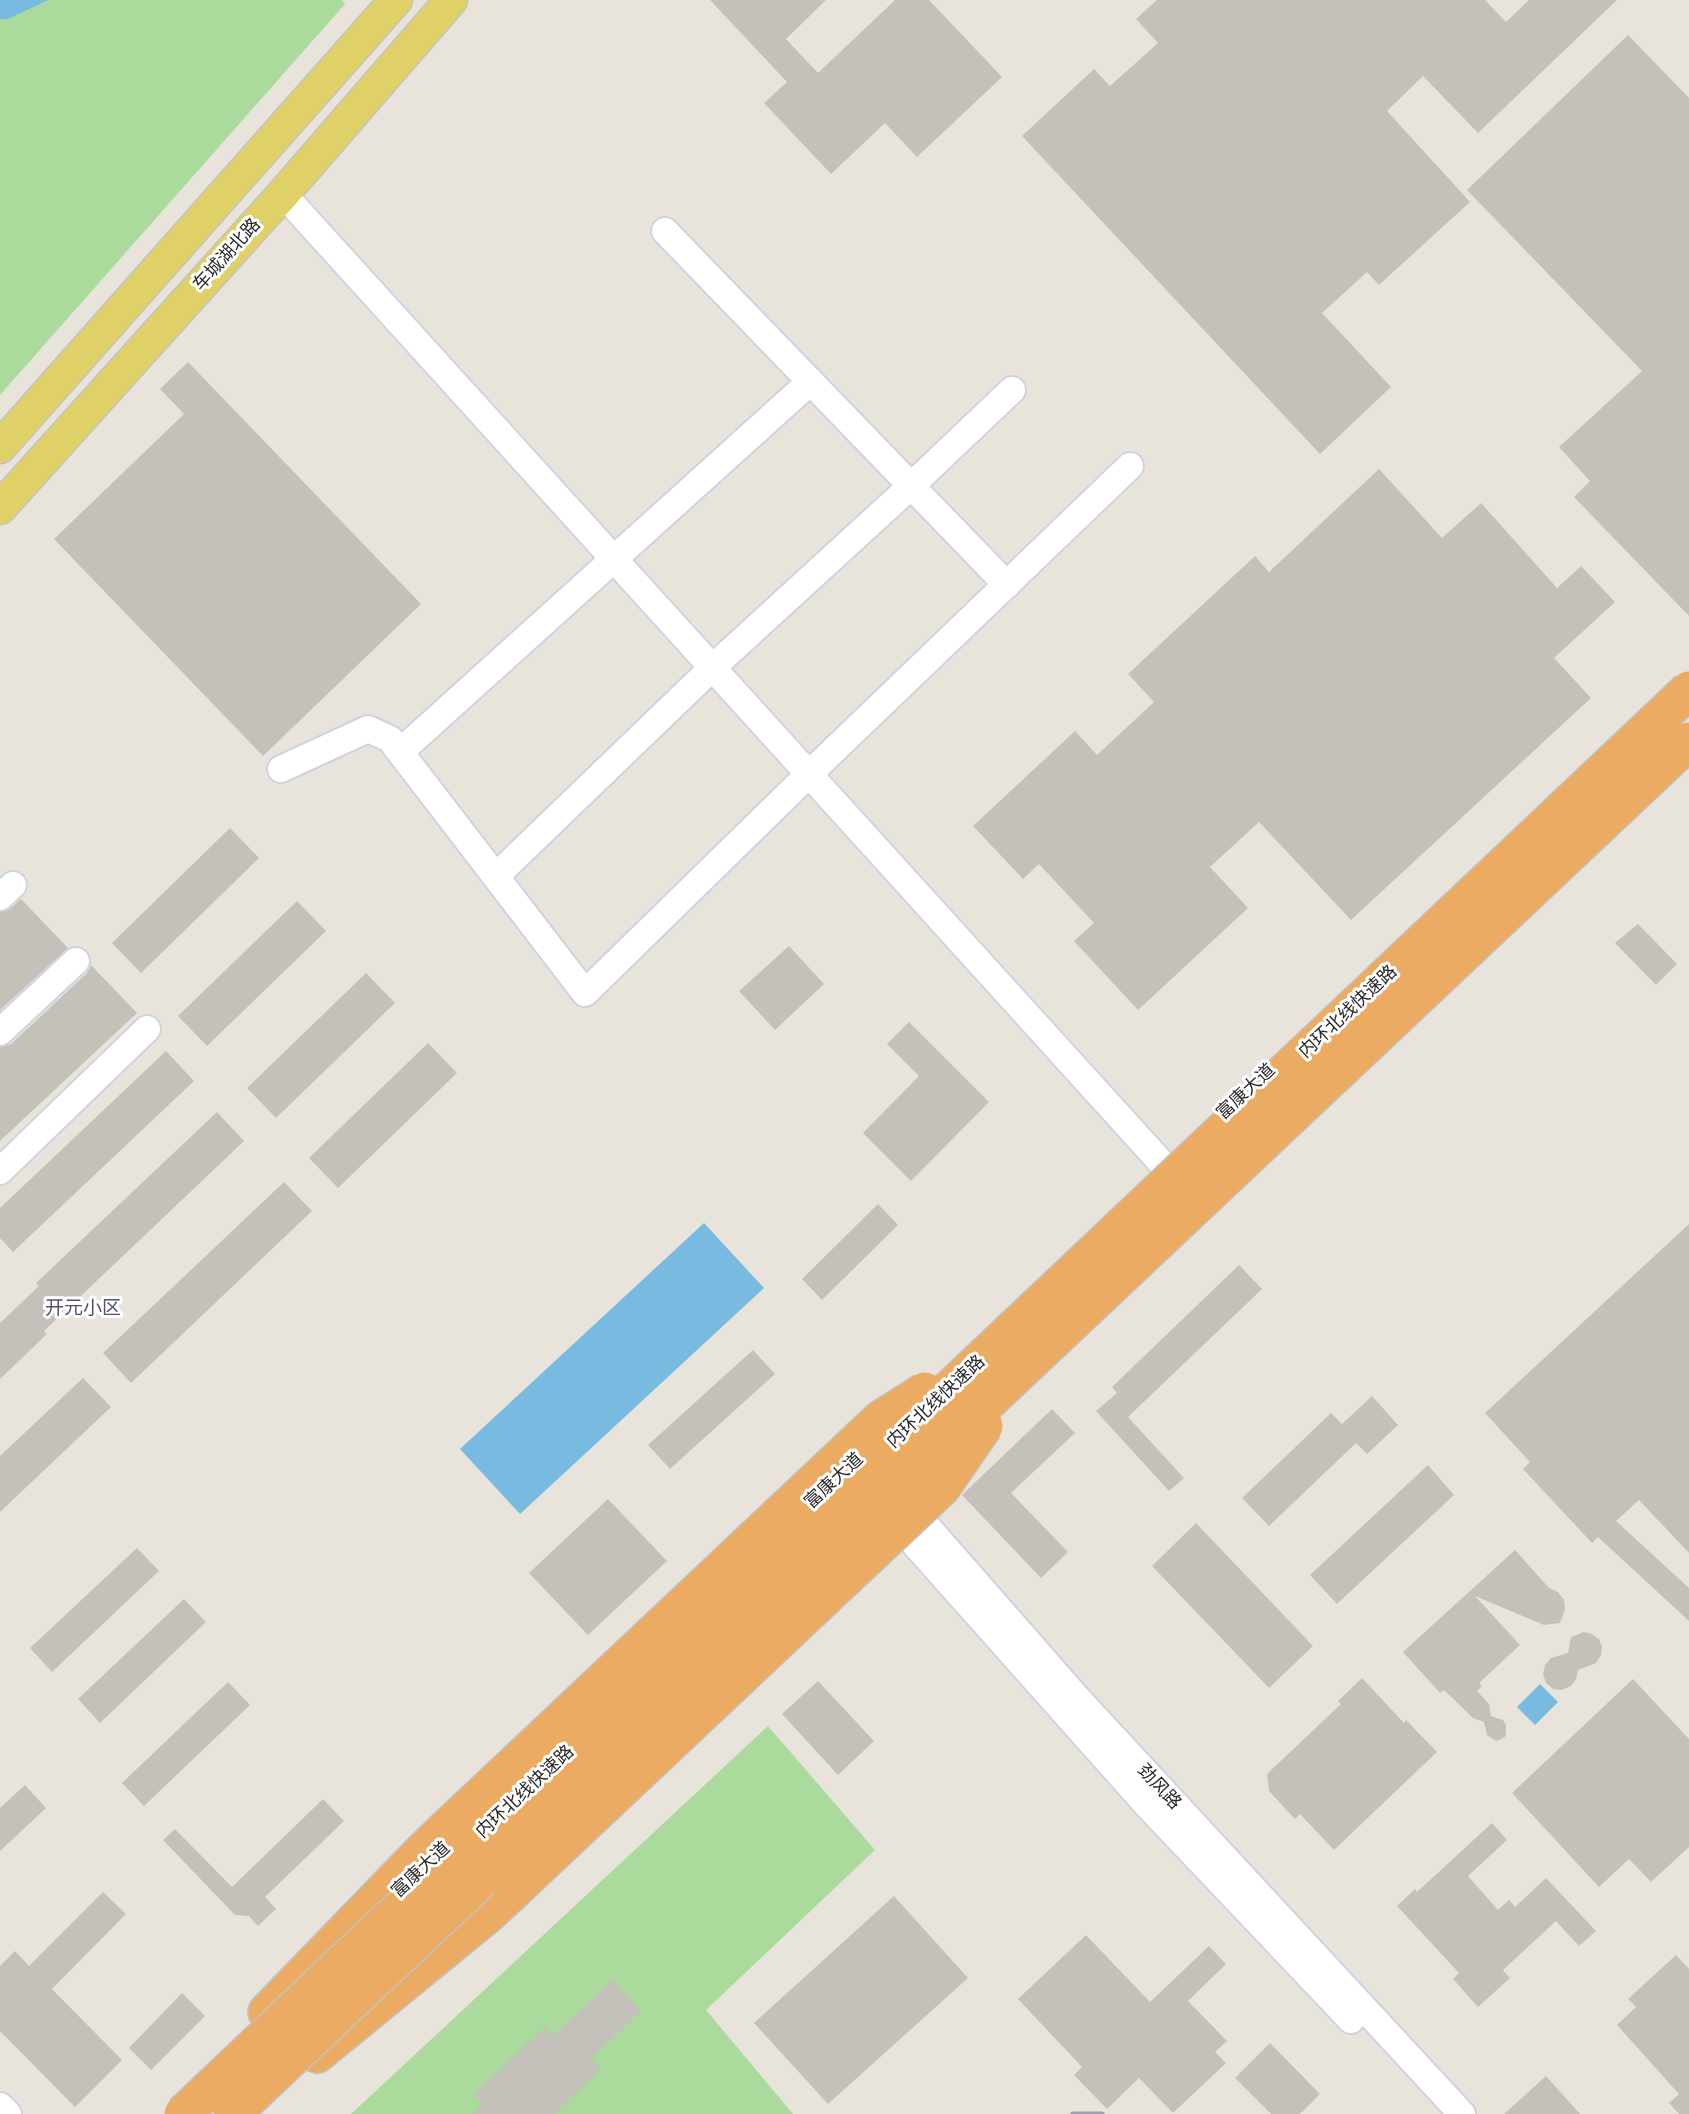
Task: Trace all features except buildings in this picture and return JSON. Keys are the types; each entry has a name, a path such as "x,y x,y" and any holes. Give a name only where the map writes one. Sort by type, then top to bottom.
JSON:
{"highway":[{"name":"内环北线快速路","path":"232,2114 1110,1262 1689,690"},
{"name":"内环北线快速路","path":"183,2114 1110,1262 1689,741"},
{"path":"240,2041 421,1853 881,1419 962,1367 1110,1262"},
{"path":"284,2081 488,1915 942,1486 998,1405 1110,1262"}],"main road":[{"path":"0,447 396,0"},
{"name":"车城湖北路","path":"0,508 283,194 452,0"},
{"name":"富康大道","path":"162,2114 1689,675"},
{"path":"249,2114 1689,758"}],"street":[{"path":"283,194 1166,1168"},
{"path":"664,232 1007,585"},
{"path":"400,752 810,382"},
{"path":"496,876 712,668 1012,390"},
{"path":"281,769 368,729 390,739 585,993 1130,466"},
{"path":"0,1032 76,961"},
{"path":"0,1171 147,1029"},
{"name":"劲风路","path":"854,1462 1078,1699 1462,2114"},
{"name":"劲风路","path":"896,1507 1147,1805 1439,2114"},
{"path":"0,2106 8,2114"}],"green space":[{"path":"0,0 342,0 345,4 0,395"},
{"path":"768,1726 875,1850 706,2010 793,2114 351,2114"}],"water":[{"path":"0,0 48,0 8,19 0,19"},
{"path":"704,1223 764,1288 520,1514 460,1449"},
{"path":"1540,1684 1558,1702 1535,1725 1517,1707"}],"railway":[{"path":"1073,2114 1102,2114"}],"district":[{"name":"开元小区","path":"83,1309"}]}
